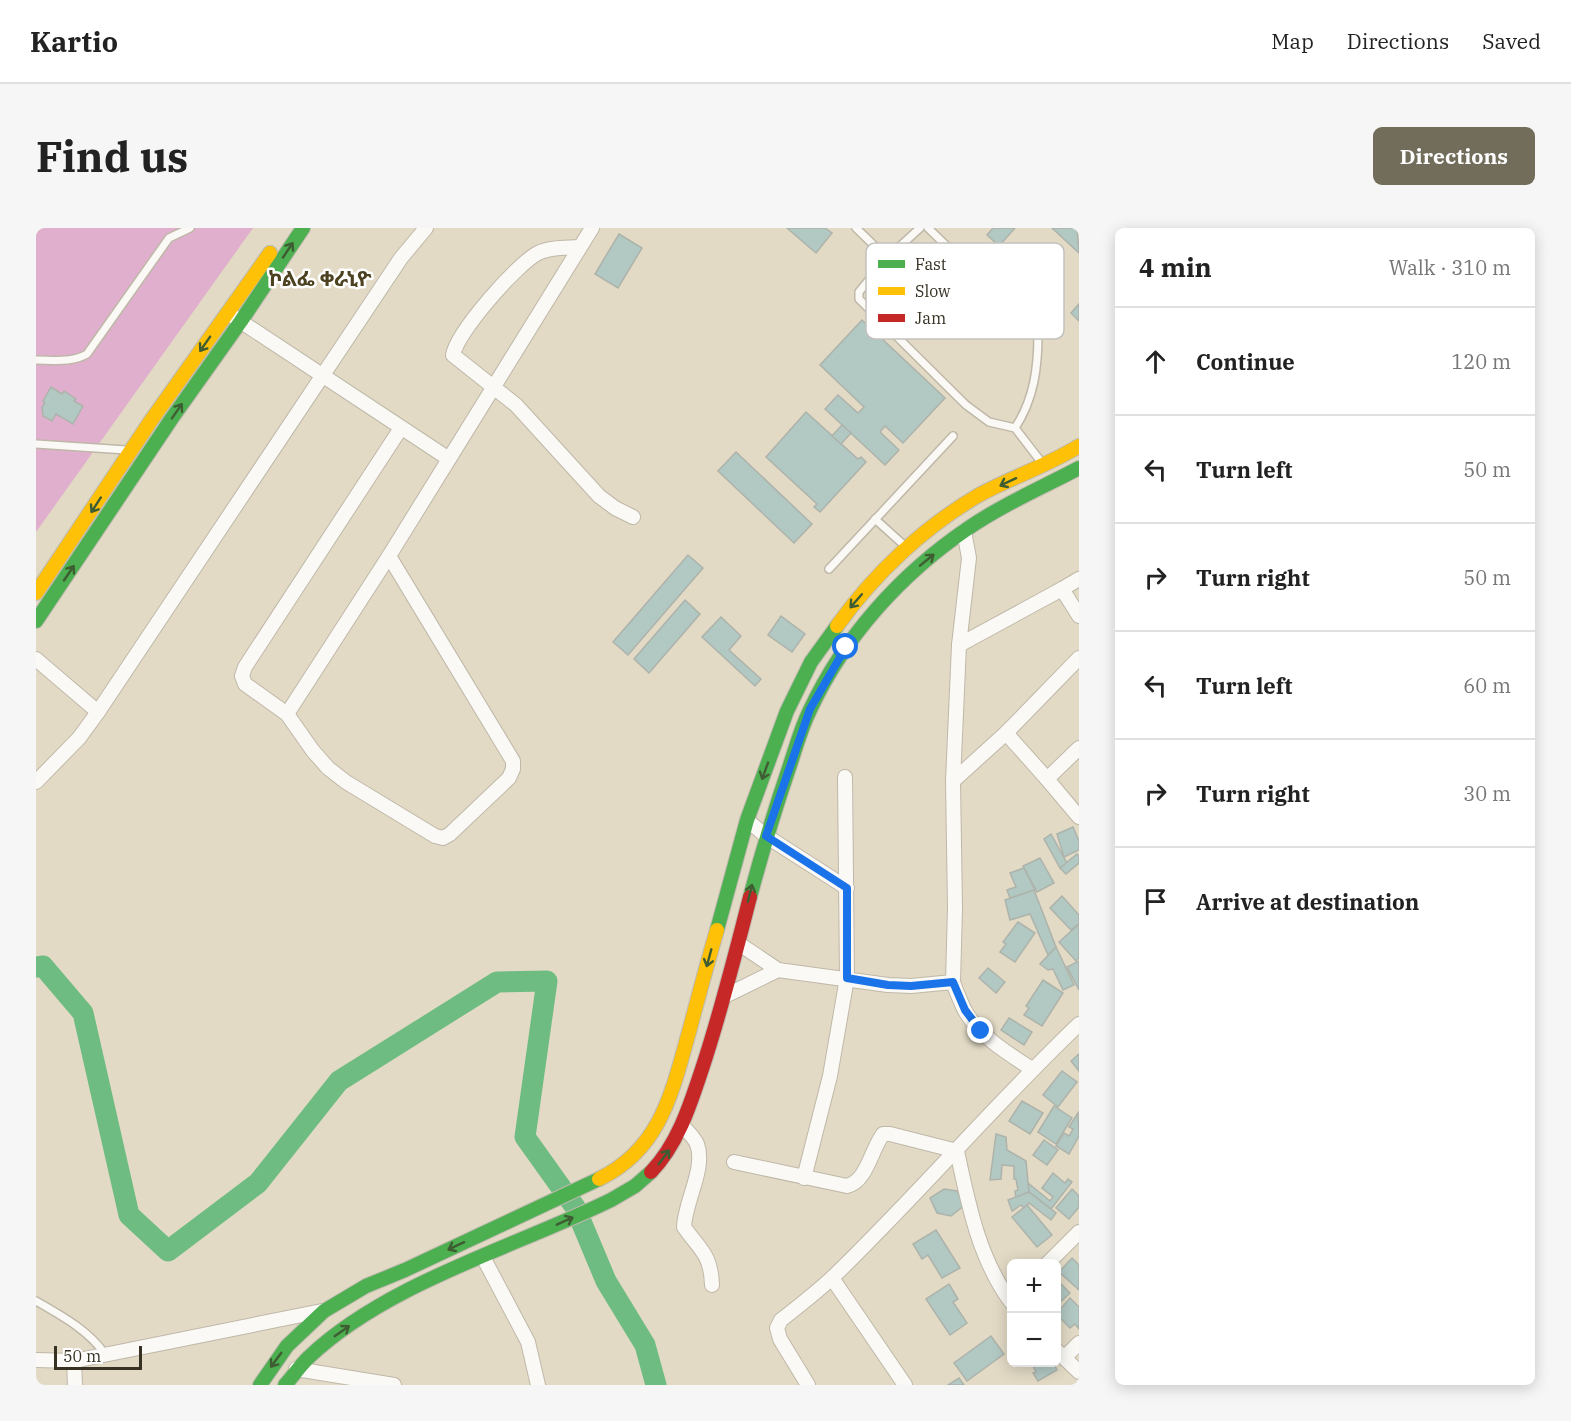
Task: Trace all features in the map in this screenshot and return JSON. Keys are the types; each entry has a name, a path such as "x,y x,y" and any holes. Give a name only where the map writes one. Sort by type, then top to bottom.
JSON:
{"main road":[{"path":"36,593 132,450 288,228"},
{"path":"36,621 303,228"},
{"path":"260,1385 287,1346 324,1311 366,1286 615,1171 631,1159 651,1136 670,1100 747,820 787,711 811,662 852,605 906,548 947,516 980,495 1079,446"},
{"path":"285,1385 296,1369 320,1346 349,1325 395,1299 483,1257 621,1196 655,1169 670,1148 682,1125 725,996 766,836 810,709 846,647 890,594 921,565 964,531 1079,468"},
{"path":"301,1331 320,1346"}],"street":[{"path":"36,782 79,738 98,712 322,373 401,258 426,228"},
{"path":"287,714 389,556 592,228"},
{"path":"579,247 552,249 538,253 516,270 465,329 453,355 456,360 516,405 599,496 615,508 633,517"},
{"path":"227,313 322,373 449,459"},
{"path":"389,556 513,761 513,769 509,778 450,834 442,838 346,782 328,768 287,714 245,684 242,676 245,667 401,428"},
{"path":"964,531 969,558 959,645 953,781 955,908 953,982 965,1010 981,1031 1032,1069"},
{"path":"959,645 1079,579"},
{"path":"1062,589 1079,616"},
{"path":"953,781 1006,733 1079,658"},
{"path":"36,659 98,712"},
{"path":"1006,733 1079,817"},
{"path":"1047,778 1079,748"},
{"path":"804,1178 830,1076 847,978 845,777"},
{"path":"747,820 766,836 847,888"},
{"path":"738,944 777,970 888,985 911,986 953,982"},
{"path":"725,996 777,970"},
{"path":"808,1385 780,1339 777,1328 781,1320 832,1278 957,1151 1032,1069 1079,1024"},
{"path":"682,1125 697,1144 699,1157 696,1180 684,1227 709,1261 712,1285"},
{"path":"734,1162 847,1186 854,1184 860,1178 883,1134 957,1151"},
{"path":"957,1151 976,1229 990,1264 1007,1293"},
{"path":"1051,1259 1079,1232"},
{"path":"483,1257 528,1342 538,1385"},
{"path":"832,1278 904,1385"},
{"path":"36,1360 74,1360 324,1311"},
{"path":"1061,1353 1079,1343"},
{"path":"1061,1355 1079,1372"},
{"path":"74,1360 75,1385"},
{"path":"296,1369 394,1385"}],"lane":[{"path":"36,360 65,360 80,358 87,354 169,238 172,228"},
{"path":"169,238 190,228"},
{"path":"856,228 872,243"},
{"path":"904,243 920,228"},
{"path":"928,228 944,243"},
{"path":"866,284 859,292 859,299 866,306"},
{"path":"899,339 966,405 989,422 1015,428 1044,465"},
{"path":"1015,428 1027,410 1038,363 1038,339"},
{"path":"829,569 953,436"},
{"path":"36,444 132,450"},
{"path":"875,519 906,548"},
{"path":"36,1301 87,1334 105,1354"}],"shaded area":[{"path":"36,228 253,228 36,532"}],"building":[{"path":"787,228 825,228 832,233 816,253"},
{"path":"993,228 1015,228 1002,243 996,243 987,235"},
{"path":"1052,228 1077,228 1079,253"},
{"path":"619,234 642,248 618,288 595,274"},
{"path":"1079,304 1079,321 1071,313"},
{"path":"862,320 866,324 866,339 882,339 945,398 903,443 885,426 880,432 899,450 885,465 825,409 838,395 858,413 864,407 820,365"},
{"path":"51,387 62,394 64,391 83,406 73,424 56,414 52,421 43,416 42,407 45,403 43,401"},
{"path":"806,412 858,459 861,457 866,462 820,512 814,507 817,504 766,457"},
{"path":"842,425 851,433 841,444 832,436"},
{"path":"736,452 812,524 794,543 718,471"},
{"path":"688,555 703,568 628,655 613,642"},
{"path":"685,600 700,614 649,673 634,659"},
{"path":"781,616 805,634 792,652 768,635"},
{"path":"721,617 741,636 729,650 761,679 755,686 702,637"},
{"path":"1073,827 1079,841 1079,850 1064,857 1057,834"},
{"path":"1051,834 1067,863 1060,868 1044,839"},
{"path":"1077,854 1079,863 1066,874 1060,868"},
{"path":"1040,858 1054,883 1037,892 1023,866"},
{"path":"1024,868 1035,890 1010,898 1007,890 1016,887 1010,873"},
{"path":"1034,890 1056,947 1048,955 1030,914 1010,920 1005,900"},
{"path":"1062,896 1079,915 1079,924 1071,930 1050,908"},
{"path":"1018,922 1035,933 1015,962 1000,952 1006,944 1003,942"},
{"path":"1079,924 1079,958 1076,961 1059,942"},
{"path":"1056,947 1074,985 1063,990 1053,969 1048,970 1040,964"},
{"path":"1079,961 1079,990 1067,967"},
{"path":"988,968 1005,982 996,993 979,978"},
{"path":"1043,980 1063,993 1042,1026 1024,1015 1029,1008 1026,1006"},
{"path":"1009,1018 1032,1032 1024,1045 1001,1030"},
{"path":"1079,1054 1079,1071 1071,1061"},
{"path":"1062,1071 1077,1082 1058,1107 1043,1095"},
{"path":"1022,1101 1043,1113 1030,1134 1009,1121"},
{"path":"1054,1106 1072,1118 1056,1144 1038,1132"},
{"path":"1078,1113 1079,1136 1069,1154 1056,1146 1064,1133 1069,1136 1073,1129 1069,1127"},
{"path":"996,1134 1006,1137 1007,1150 1026,1161 1029,1192 1016,1198 1015,1191 1018,1190 1016,1179 1014,1179 1014,1166 1002,1165 1001,1179 990,1180"},
{"path":"1044,1140 1058,1150 1047,1165 1033,1155"},
{"path":"1053,1173 1065,1183 1068,1179 1072,1182 1051,1209 1029,1192 1028,1183 1050,1201 1053,1197 1042,1188"},
{"path":"944,1189 957,1191 965,1205 951,1216 937,1213 930,1198"},
{"path":"1072,1189 1079,1196 1079,1207 1069,1219 1056,1208"},
{"path":"1029,1192 1056,1213 1051,1220 1029,1203 1024,1208 1021,1205 1012,1211 1008,1200"},
{"path":"1027,1205 1052,1235 1037,1247 1012,1217"},
{"path":"936,1230 960,1268 942,1278 928,1255 922,1259 913,1244"},
{"path":"1072,1258 1079,1265 1079,1290 1061,1274 1061,1270"},
{"path":"949,1284 958,1299 953,1302 967,1323 950,1335 926,1299"},
{"path":"1061,1284 1070,1293 1061,1301"},
{"path":"1070,1298 1079,1307 1079,1329 1075,1324 1070,1328 1061,1319 1061,1308"},
{"path":"991,1336 1004,1354 967,1381 954,1363"},
{"path":"1034,1367 1056,1367 1057,1370 1038,1381 1033,1373 1036,1372"},
{"path":"959,1378 964,1385 948,1385"}],"waterway":[{"path":"36,967 43,966 83,1013 129,1215 168,1251 258,1183 339,1081 497,982 547,981 525,1137 575,1207 606,1281 645,1345 656,1385"}],"traffic: fast":[{"path":"36,621 303,228"},
{"path":"750,897 774,814 804,724 824,683 857,633 876,609 919,566 967,529 994,512 1079,468"},
{"path":"717,930 747,820 787,711 811,662 837,626"},
{"path":"285,1385 309,1357 340,1331 376,1308 453,1268 611,1200 635,1186 651,1172"},
{"path":"260,1385 287,1346 324,1311 366,1286 599,1179"}],"traffic: slow":[{"path":"36,593 150,422 270,253"},
{"path":"837,626 884,570 939,522 979,495 1055,460 1079,446"},
{"path":"599,1179 620,1167 637,1152 661,1117 676,1076 717,930"}],"traffic: jam":[{"path":"651,1172 676,1137 693,1096 722,1005 750,897"}],"district":[{"name":"ኮልፌ ቀራኒዮ","path":"320,279"}],"route":[{"path":"846,647 810,709 766,836 847,888 847,978 888,985 911,986 953,982 965,1010 981,1031"}]}
